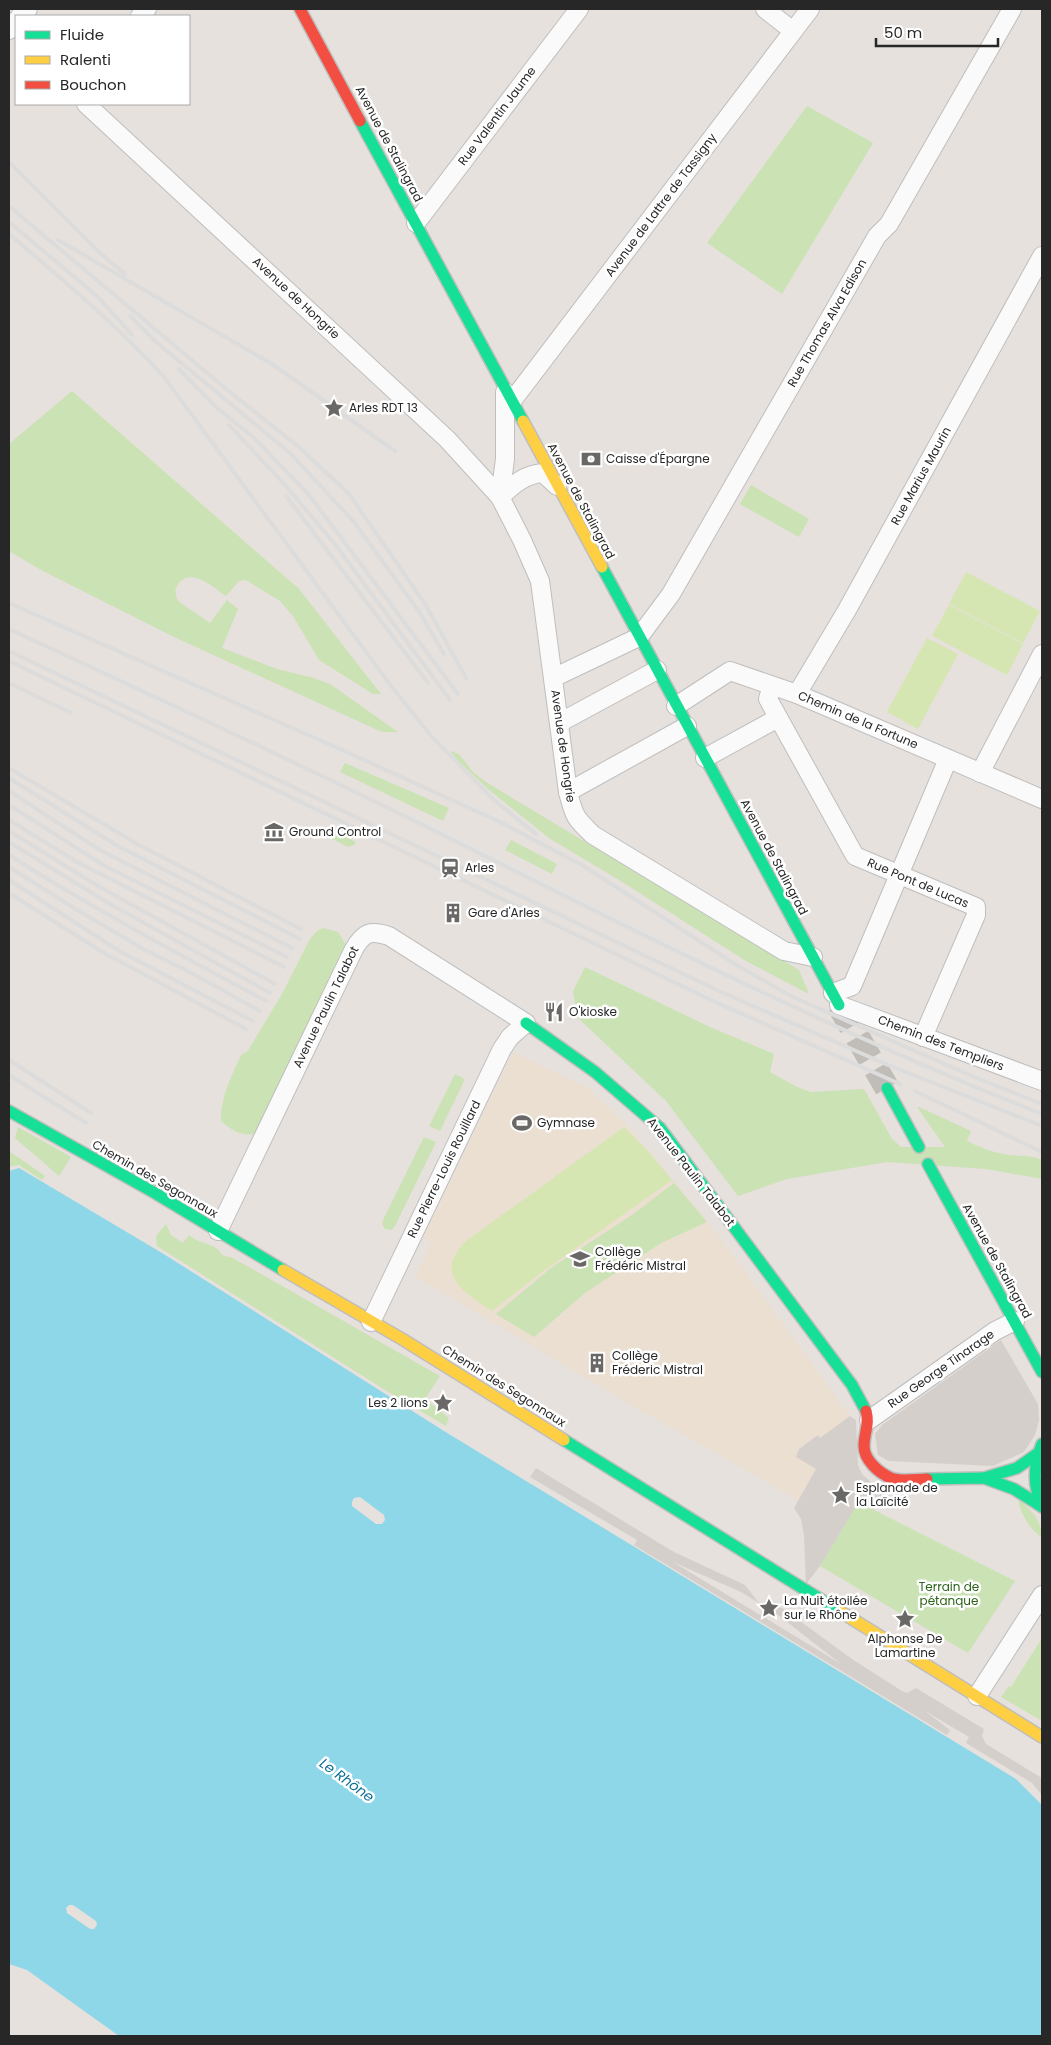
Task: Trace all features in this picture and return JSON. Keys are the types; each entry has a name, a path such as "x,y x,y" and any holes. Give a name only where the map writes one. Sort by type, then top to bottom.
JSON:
{"street":[{"name":"Avenue de Stalingrad","path":"300,9 656,670 836,999"},
{"name":"Rue Valentin Jaume","path":"416,223 579,9"},
{"path":"765,9 793,31"},
{"name":"Avenue de Lattre de Tassigny","path":"508,393 810,9"},
{"name":"Rue Thomas Alva Edison","path":"639,637 671,594 877,236 889,224 1012,9"},
{"name":"Avenue de Hongrie","path":"87,105 447,439 500,496 540,581 568,792 573,813 593,836 784,951 813,957"},
{"name":"Rue Marius Maurin","path":"797,694 847,610 1042,256"},
{"path":"500,496 505,459 508,393"},
{"path":"500,496 516,482 534,474 543,473 559,488"},
{"path":"553,678 639,637"},
{"path":"980,773 1042,654"},
{"path":"559,723 656,670"},
{"name":"Chemin de la Fortune","path":"676,706 730,671 797,694 1042,799"},
{"name":"Rue Pont de Lucas","path":"772,686 768,699 855,856 976,907 976,915 923,1036"},
{"path":"704,758 778,718"},
{"path":"568,792 687,726"},
{"path":"836,999 852,986 948,759"},
{"name":"Avenue Paulin Talabot","path":"218,1231 354,949 364,934 375,931 389,936 526,1023 583,1062 637,1106 660,1128 839,1366 863,1404 869,1420"},
{"name":"Chemin des Templiers","path":"836,999 923,1036 1042,1082"},
{"name":"Rue Pierre-Louis Rouillard","path":"371,1322 502,1049 510,1037 526,1023"},
{"path":"887,1088 919,1147"},
{"name":"Chemin des Segonnaux","path":"9,1111 155,1193 485,1390 1042,1737"},
{"name":"Avenue de Stalingrad","path":"928,1164 1042,1372"},
{"name":"Rue George Tinarage","path":"869,1420 995,1331 1015,1321"},
{"path":"869,1420 864,1447 868,1459 875,1468 892,1479 984,1478 1017,1468 1040,1449"},
{"path":"1040,1449 1034,1480 1042,1506"},
{"path":"984,1478 1014,1489 1042,1506"},
{"path":"977,1696 1042,1595"}],"shaded area":[{"name":"Collège Frédéric Mistral","path":"513,1052 583,1086 584,1084 626,1124 710,1224 850,1416 820,1438 817,1435 799,1449 796,1457 816,1469 798,1500 614,1395 415,1276 431,1243 423,1238"},
{"path":"1001,1340 1038,1404 1039,1420 1035,1435 1024,1452 993,1466 889,1461 878,1455 875,1434 882,1425"},
{"name":"Esplanade de la Laïcité","path":"850,1416 856,1420 858,1465 862,1474 875,1486 884,1490 874,1510 858,1503 820,1566 806,1584 804,1535 801,1519 794,1508 816,1469 796,1457 799,1449 818,1435 820,1438"},
{"path":"536,1468 674,1552 745,1585 759,1603 741,1592 673,1562 841,1664 778,1615 762,1605 782,1608 852,1659 902,1691 907,1693 916,1688 984,1729 982,1736 986,1744 1042,1778 1042,1795 1032,1783 966,1743 969,1737 925,1711 950,1730 947,1735 634,1545 637,1540 530,1477"}],"green space":[{"path":"807,106 873,143 782,294 707,243"},
{"path":"72,391 299,589 381,694 373,694 319,660 293,616 280,601 246,580 239,581 226,596 201,580 188,577 182,580 176,590 178,601 210,623 227,600 238,609 222,648 277,669 330,684 398,732 382,732 174,637 41,570 9,551 9,444"},
{"path":"751,485 809,519 799,537 740,504"},
{"path":"966,572 1040,611 1023,643 949,604"},
{"path":"949,605 1023,644 1007,675 932,636"},
{"path":"927,638 958,654 918,729 887,712"},
{"path":"450,751 459,754 474,773 489,784 799,970 809,994 746,961 624,883 549,838 488,789"},
{"path":"345,763 449,808 443,821 340,772"},
{"path":"325,827 356,842 348,847 323,834"},
{"path":"511,840 557,864 552,874 505,850"},
{"path":"323,928 338,932 346,945 260,1128 256,1134 237,1132 221,1121 222,1104 231,1078 242,1054 247,1052 282,994 310,939 317,931"},
{"path":"585,967 710,1027 774,1054 770,1072 797,1087 811,1092 864,1089 892,1139 901,1147 945,1147 917,1107 919,1107 971,1131 967,1141 977,1146 998,1153 1030,1156 1042,1160 1042,1179 986,1169 887,1162 787,1179 738,1196 666,1101 577,1017 573,991"},
{"path":"455,1074 465,1079 440,1131 429,1126"},
{"path":"18,1127 71,1157 59,1176 15,1138"},
{"path":"624,1127 648,1151 672,1180 538,1275 492,1311 463,1290 456,1282 452,1273 452,1263 456,1253 466,1241"},
{"path":"424,1137 436,1142 395,1226 391,1230 385,1229 382,1224 384,1218"},
{"path":"9,1151 45,1176 42,1180 19,1165 9,1167"},
{"path":"674,1183 707,1222 661,1243 585,1293 534,1337 496,1314 551,1268 632,1215"},
{"path":"166,1224 171,1235 183,1243 189,1235 216,1248 222,1255 233,1258 440,1376 425,1399 449,1418 446,1426 393,1395 157,1246 156,1236"},
{"path":"1018,1499 1035,1516 1042,1532 1042,1538 1026,1521"},
{"name":"Terrain de pétanque","path":"858,1502 1015,1581 968,1653 820,1566"},
{"path":"1042,1638 1042,1721 1001,1697 1009,1686 1011,1687"}],"water":[{"name":"Le Rhône","path":"19,1168 162,1253 444,1431 1016,1779 1042,1805 1042,2036 119,2036 27,1970 9,1964 9,1171","holes":["360,1497 384,1515 385,1520 382,1524 376,1524 352,1506 354,1498","69,1905 73,1905 96,1921 97,1925 94,1929 90,1929 67,1913 66,1908"]}],"tunnel":[{"path":"839,1005 887,1088"}],"railway":[{"path":"9,162 99,252 125,274"},
{"path":"10,207 231,393 300,448 349,494 425,604 466,678"},
{"path":"9,222 97,296 132,335"},
{"path":"9,234 69,285 164,377 391,686 432,737 494,800 536,834"},
{"path":"58,240 272,364 395,451"},
{"path":"130,316 156,342 290,453 354,522 420,613 444,654"},
{"path":"179,369 216,407 254,438 309,495 458,694"},
{"path":"229,425 285,485 334,543 450,700"},
{"path":"286,496 428,683"},
{"path":"9,603 500,822 582,865 738,966 793,997 974,1077 1042,1104"},
{"path":"9,629 367,798 622,925 830,1024 1042,1114"},
{"path":"9,651 719,991 888,1065 1042,1126"},
{"path":"9,661 713,1001 900,1084"},
{"path":"9,683 71,713"},
{"path":"9,768 139,845 301,929"},
{"path":"9,778 116,845 300,939"},
{"path":"9,791 100,850 292,948"},
{"path":"9,805 105,866 287,957"},
{"path":"9,820 79,863 284,967"},
{"path":"9,831 98,886 275,984"},
{"path":"9,842 110,904 270,993"},
{"path":"9,855 104,912 266,1001"},
{"path":"9,867 145,950 186,970 260,1011"},
{"path":"9,880 121,952 253,1021"},
{"path":"9,893 104,953 246,1029"},
{"path":"9,1060 91,1113"},
{"path":"9,1075 86,1123"},
{"path":"915,1091 1042,1152"}],"traffic: fast":[{"path":"360,121 523,421"},
{"path":"602,567 839,1005"},
{"path":"526,1023 595,1072 660,1128 852,1385 866,1411"},
{"path":"887,1088 919,1147"},
{"path":"9,1111 155,1193 283,1270"},
{"path":"928,1164 1042,1372"},
{"path":"564,1440 841,1612"},
{"path":"1042,1444 1035,1475 1042,1507"},
{"path":"984,1478 1017,1468 1037,1454"},
{"path":"927,1479 984,1478 1014,1489 1041,1506"}],"traffic: slow":[{"path":"523,421 602,567"},
{"path":"283,1270 402,1339 564,1440"},
{"path":"841,1612 1042,1737"}],"traffic: jam":[{"path":"300,9 360,121"},
{"path":"866,1411 867,1420 864,1446 869,1461 886,1476 895,1479 927,1479"}],"place":[{"name":"Arles RDT 13","path":"334,408"},
{"name":"Caisse d'Épargne","path":"591,459"},
{"name":"Ground Control","path":"274,832"},
{"name":"Arles","path":"450,868"},
{"name":"Gare d'Arles","path":"453,913"},
{"name":"O'kioske","path":"554,1012"},
{"name":"Gymnase","path":"522,1123"},
{"name":"Collège Frédéric Mistral","path":"580,1259"},
{"name":"Collège Fréderic Mistral","path":"597,1363"},
{"name":"Les 2 lions","path":"443,1403"},
{"name":"Esplanade de la Laïcité","path":"841,1495"},
{"name":"La Nuit étoilée sur le Rhône","path":"769,1608"},
{"name":"Alphonse De Lamartine","path":"905,1619"}]}
